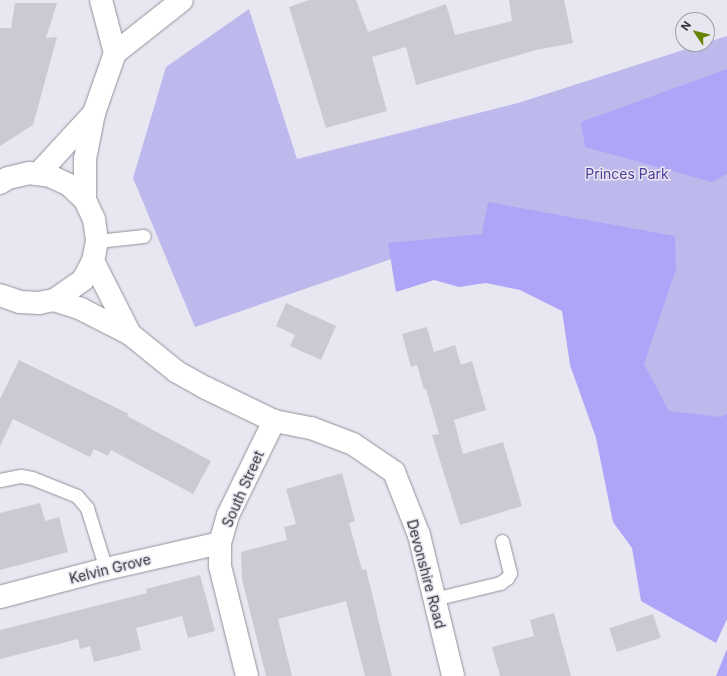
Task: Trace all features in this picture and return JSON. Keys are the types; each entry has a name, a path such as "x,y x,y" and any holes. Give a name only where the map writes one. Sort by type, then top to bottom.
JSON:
{"main road":[{"path":"101,0 116,53"},
{"path":"85,200 85,159 94,113 116,53 182,0"},
{"path":"38,174 94,113"},
{"path":"0,183 22,175 38,174 50,176 69,185 85,200 94,219 95,251 130,334"},
{"path":"0,296 20,302 39,303 54,300 78,285 95,251"},
{"path":"54,300 81,309 130,334"},
{"name":"Devonshire Road","path":"130,334 177,372 274,421 312,428 353,444 394,472 419,535 453,676"},
{"name":"South Street","path":"247,676 220,566 220,543 228,515 274,421"},
{"name":"Kelvin Grove","path":"0,597 106,569 220,543"}],"lane":[{"path":"95,251 144,236"},
{"path":"0,480 21,476 32,478 77,496 87,508 106,569"},
{"path":"434,599 500,583 507,578 510,573 502,541"}],"green space":[{"name":"Princes Park","path":"249,9 297,159 518,103 677,52 715,52 715,40 727,36 727,464 619,366 559,248 432,245 195,327 133,178 166,67"}],"shaded area":[{"path":"727,69 727,174 712,182 585,147 581,122"},
{"path":"488,202 675,236 676,269 644,364 669,411 721,417 727,414 727,619 716,643 641,601 632,548 613,522 596,438 570,365 562,311 520,290 486,283 459,287 434,280 396,292 388,243 482,234"},
{"path":"727,649 727,676 716,676"}],"building":[{"path":"309,0 356,0 368,32 446,4 455,35 512,21 509,0 564,0 573,43 536,50 416,85 406,47 372,57 387,111 326,128 289,7"},
{"path":"15,3 57,3 46,38 57,37 33,125 0,146 0,28 11,28"},
{"path":"286,303 336,326 321,360 290,346 295,335 276,326"},
{"path":"427,327 434,352 455,345 461,365 472,361 486,410 454,420 463,454 503,442 522,506 460,525 432,435 439,434 426,389 424,389 417,365 411,367 402,334"},
{"path":"19,360 129,414 127,416 211,461 193,494 111,450 108,456 94,449 90,457 13,419 0,446 0,399"},
{"path":"342,473 355,521 349,523 362,570 366,569 392,676 365,676 346,601 278,619 292,676 266,676 242,579 241,552 287,540 284,527 296,524 286,489"},
{"path":"40,503 45,521 59,517 68,552 0,570 0,513"},
{"path":"200,575 215,631 188,638 182,616 136,628 141,650 94,662 90,646 80,649 78,639 0,659 0,630 147,593 146,589"},
{"path":"554,613 571,676 500,676 492,647 534,636 530,620"},
{"path":"653,614 661,638 617,652 609,628"}]}
